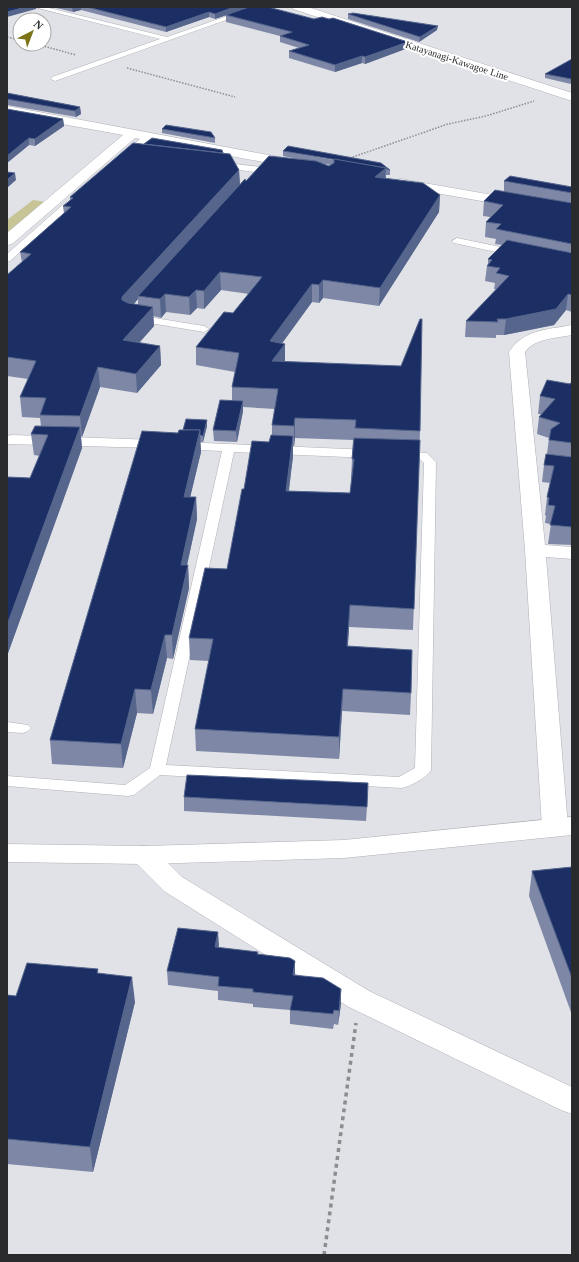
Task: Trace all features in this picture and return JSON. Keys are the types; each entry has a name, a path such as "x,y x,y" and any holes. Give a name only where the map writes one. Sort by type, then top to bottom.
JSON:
{"street":[{"name":"Katayanagi-Kawagoe Line","path":"297,7 572,98"},
{"path":"8,112 148,137 304,169"},
{"path":"7,240 132,134"},
{"path":"392,182 572,213"},
{"path":"7,853 144,855 344,849 563,827 535,550 534,463 517,352 520,345 531,339 572,330"},
{"path":"535,550 572,553"},
{"path":"144,855 173,884 359,999 572,1101"}],"lane":[{"path":"37,7 167,39"},
{"path":"55,79 259,7"},
{"path":"143,156 124,156 148,137"},
{"path":"206,163 261,170"},
{"path":"245,188 264,166 304,169"},
{"path":"7,259 85,190"},
{"path":"457,241 526,255"},
{"path":"134,311 129,317 204,330"},
{"path":"7,440 423,456 430,462 423,770 402,782 157,770 128,791 7,781"},
{"path":"157,770 229,448"},
{"path":"7,727 23,728"}],"path":[{"path":"52,48 235,97"},
{"path":"344,160 448,124 486,116 559,93"},
{"path":"324,1255 359,999"}],"shaded area":[{"path":"33,200 46,202 7,235 7,220"}],"building":[{"path":"7,7 26,7 7,12"},
{"path":"87,7 234,7 215,14 209,12 166,27"},
{"path":"249,7 268,7 314,19 322,17 329,19 333,18 408,42 365,57 362,56 335,65 289,51 309,45 280,36 292,32 226,15"},
{"path":"353,13 438,26 420,37 348,14"},
{"path":"572,59 572,79 545,74"},
{"path":"7,93 80,107 75,111 7,99"},
{"path":"7,109 63,119 35,139 29,138 7,156"},
{"path":"166,125 211,132 215,138 162,129"},
{"path":"152,138 222,150 223,153 144,144"},
{"path":"133,143 230,154 239,170 122,297 122,300 128,303 153,307 123,340 160,346 136,374 98,367 80,416 40,415 46,398 20,397 36,361 7,357 7,275 31,254 20,252 71,207 63,206 73,198 70,197"},
{"path":"288,146 381,163 390,170 386,168 283,151"},
{"path":"269,156 316,161 329,166 334,163 334,159 386,168 375,177 423,183 440,195 380,288 323,280 319,285 312,284 270,341 285,344 272,361 401,366 420,319 422,319 420,431 355,428 356,420 295,418 294,426 272,425 278,389 232,387 239,353 196,347 224,312 233,313 262,277 220,272 204,291 196,290 189,297 165,294 160,299 138,296 245,179 246,181"},
{"path":"7,172 15,173 7,180"},
{"path":"510,176 572,187 572,193 504,181"},
{"path":"495,190 572,203 572,244 496,229 501,224 486,222 503,205 484,201"},
{"path":"507,240 572,253 572,295 568,294 556,309 506,319 497,319 498,322 466,321 509,276 496,273 500,268 487,266 492,260 488,259"},
{"path":"547,380 570,384 572,382 572,443 549,440 551,429 560,423 539,417 555,399 540,396"},
{"path":"220,400 243,401 236,431 213,430"},
{"path":"186,419 207,420 203,436 200,435 200,430 183,430"},
{"path":"35,426 80,427 7,625 7,477 30,478 48,435 31,434"},
{"path":"179,430 200,430 184,497 196,497 181,565 188,565 172,635 165,635 151,690 135,689 121,744 50,740 142,431 178,433"},
{"path":"271,435 293,436 286,491 350,493 354,459 352,459 354,438 420,440 414,609 350,605 347,646 412,650 411,693 343,689 339,737 195,729 213,639 189,638 205,568 227,569 242,489 244,489 252,441 269,442"},
{"path":"546,454 572,457 572,527 550,525 555,506 548,505 549,498 547,497 554,466 544,465"},
{"path":"187,775 368,783 367,807 184,797"},
{"path":"572,867 572,978 532,871"},
{"path":"178,928 218,932 215,947 258,952 257,954 290,958 295,961 293,975 323,978 341,989 339,1011 334,1010 333,1014 290,1010 293,996 253,992 253,989 218,986 219,977 167,971"},
{"path":"27,963 98,969 97,973 132,977 90,1147 7,1139 7,995 16,996"}]}
